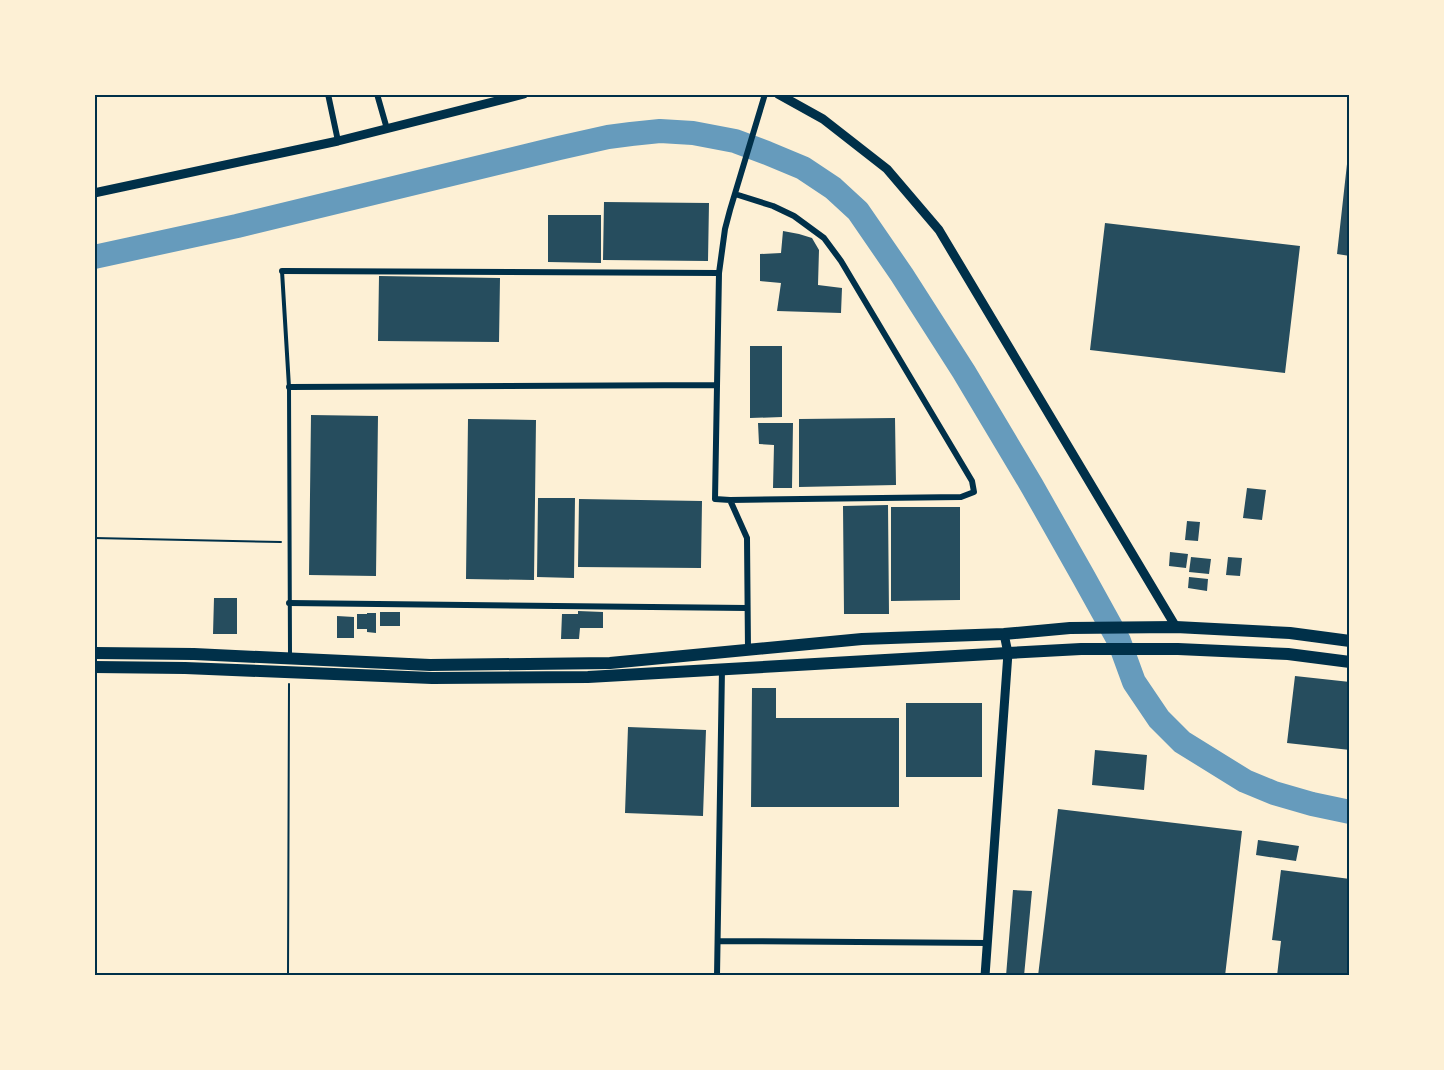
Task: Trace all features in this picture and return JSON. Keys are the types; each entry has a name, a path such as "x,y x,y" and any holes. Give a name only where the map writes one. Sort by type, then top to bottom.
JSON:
{"main road":[{"path":"94,653 194,654 430,665 610,663 862,639 1004,634 1070,628 1171,628 1290,633 1350,641"},
{"path":"94,667 185,668 432,678 588,677 1008,653 1178,649 1288,654 1350,662"}],"street":[{"path":"328,94 338,141"},
{"path":"377,94 387,129"},
{"path":"94,193 338,141 524,94"},
{"path":"735,194 794,216 824,238 841,261 972,481 974,492 961,497 715,499 719,273 725,229 735,194 741,174 762,107 765,94"},
{"path":"778,94 823,119 887,169 939,230 1171,628"},
{"path":"282,271 719,273"},
{"path":"289,387 717,385"},
{"path":"730,500 747,538 748,650"},
{"path":"289,603 747,608"},
{"path":"985,975 1008,653 1004,634"},
{"path":"717,975 722,669"},
{"path":"718,941 987,943"}],"lane":[{"path":"282,271 289,387 290,659"}],"path":[{"path":"94,538 289,543"},
{"path":"288,975 290,673"}],"building":[{"path":"1348,155 1350,155 1350,256 1337,254"},
{"path":"604,202 709,203 708,261 603,260"},
{"path":"548,215 601,215 601,263 548,262"},
{"path":"1105,223 1300,246 1285,373 1090,350"},
{"path":"783,231 812,238 819,250 818,285 842,288 841,313 777,311 781,283 760,281 760,254 781,253"},
{"path":"379,276 500,278 499,342 378,341"},
{"path":"750,346 782,346 782,417 750,418"},
{"path":"311,415 378,416 376,576 309,575"},
{"path":"895,418 896,485 799,487 799,419"},
{"path":"468,419 536,420 534,580 466,579"},
{"path":"758,423 793,423 792,488 773,488 774,445 759,444"},
{"path":"1247,488 1266,490 1262,520 1243,518"},
{"path":"538,498 575,498 574,578 537,577"},
{"path":"579,499 702,501 701,568 578,567"},
{"path":"888,505 889,614 844,614 843,506"},
{"path":"891,507 960,507 960,600 891,601"},
{"path":"1187,521 1200,522 1198,541 1185,540"},
{"path":"1170,552 1188,554 1186,568 1169,566"},
{"path":"1191,557 1211,559 1209,574 1189,572"},
{"path":"1228,557 1242,558 1240,576 1226,575"},
{"path":"1189,577 1208,579 1207,591 1188,588"},
{"path":"214,598 237,598 237,634 213,634"},
{"path":"578,611 603,612 603,628 580,628 579,639 561,639 562,614 578,614"},
{"path":"380,612 400,612 400,626 380,626"},
{"path":"376,613 376,633 367,632 367,629 357,629 357,614"},
{"path":"337,616 354,617 354,638 337,638"},
{"path":"1295,676 1350,682 1350,750 1287,743"},
{"path":"752,688 776,688 776,718 899,718 899,807 751,807"},
{"path":"906,703 982,703 982,777 906,777"},
{"path":"628,727 706,730 703,816 625,813"},
{"path":"1095,750 1147,755 1144,790 1092,785"},
{"path":"1058,809 1242,831 1225,976 1038,976"},
{"path":"1258,840 1299,846 1296,861 1256,855"},
{"path":"1281,870 1350,879 1350,976 1277,976 1281,941 1272,940"},
{"path":"1013,890 1032,891 1024,976 1006,976"}],"waterway":[{"path":"94,257 237,226 559,148 631,134 660,131 693,133 735,141 803,168 833,188 858,211 902,275 964,372 1032,486 1119,641 1134,682 1159,719 1182,742 1245,781 1274,793 1350,812"}]}
